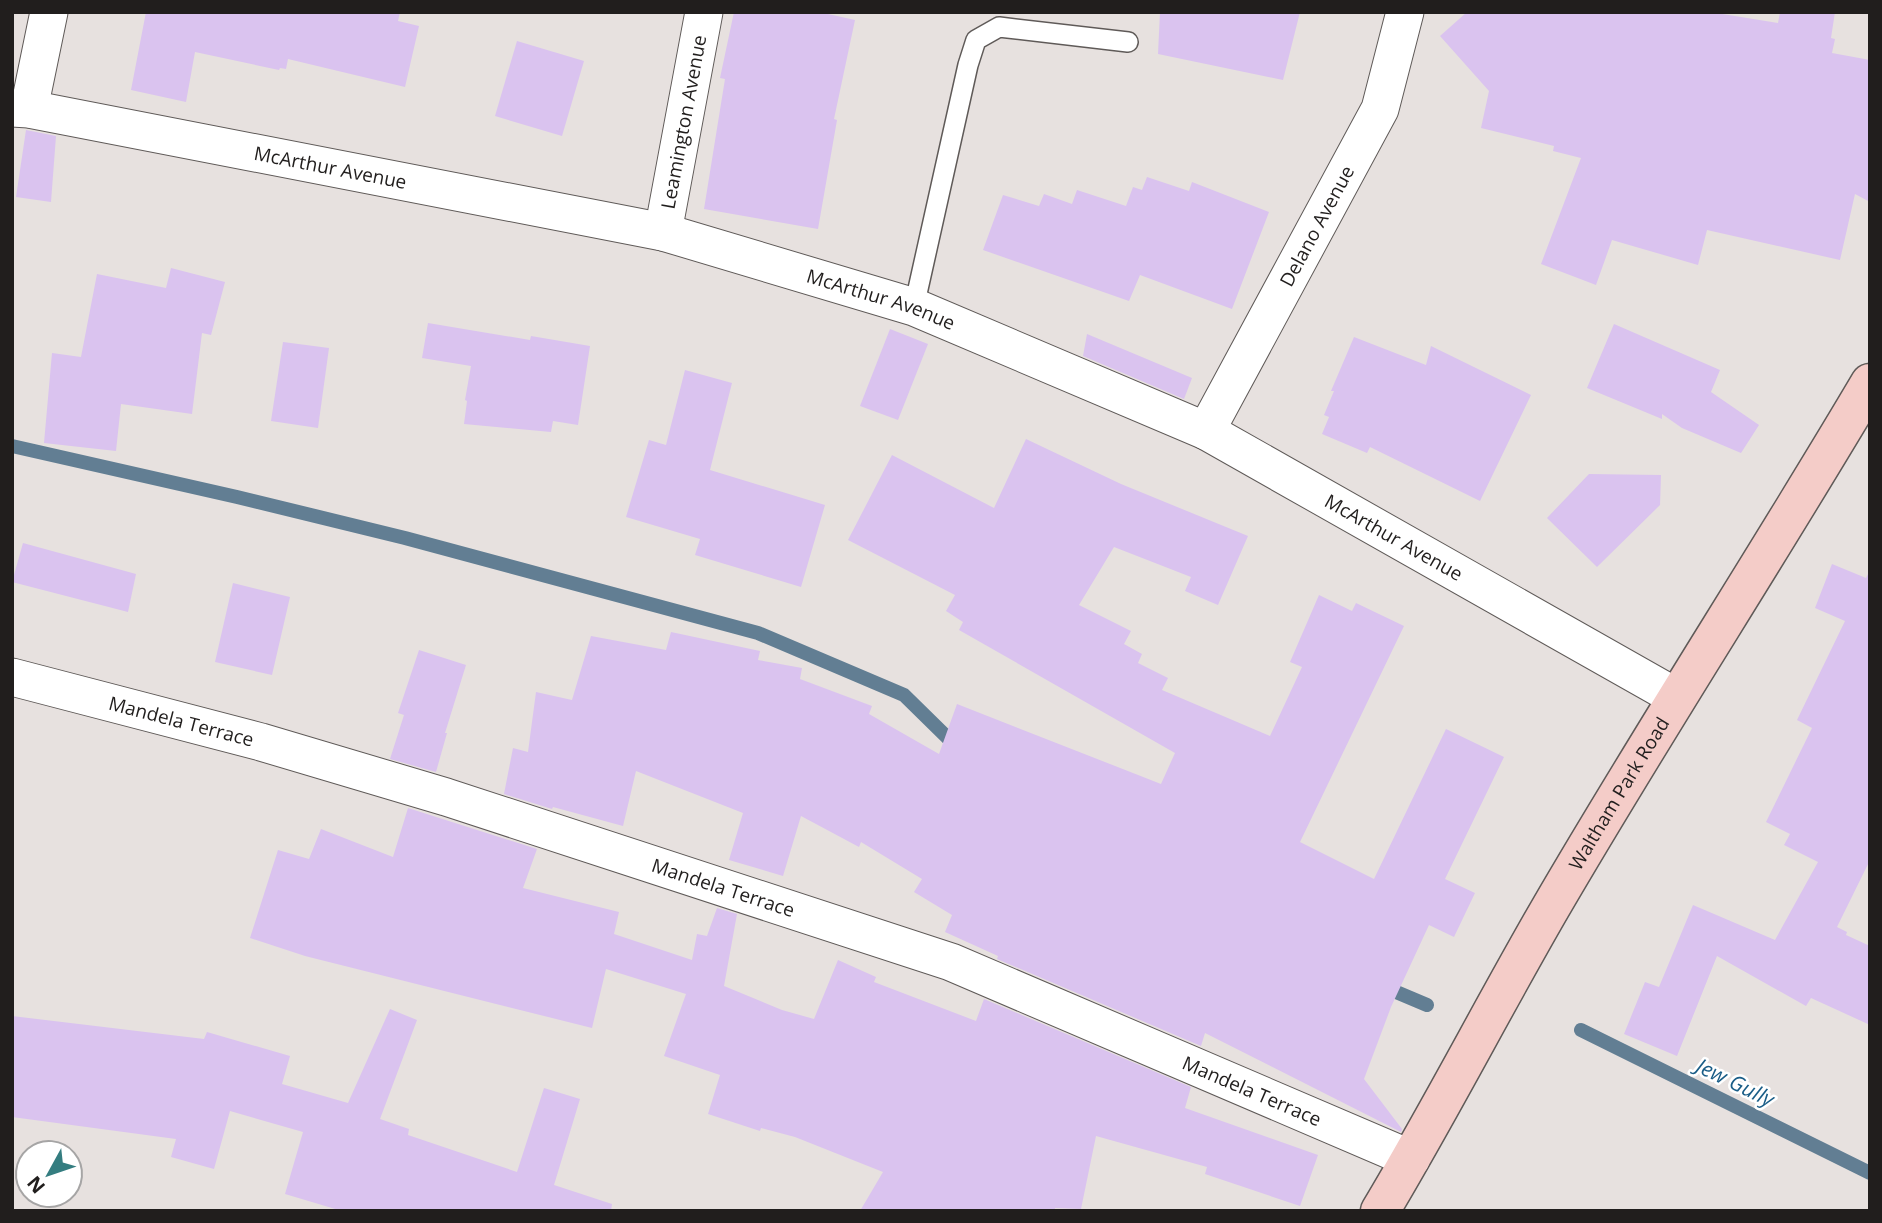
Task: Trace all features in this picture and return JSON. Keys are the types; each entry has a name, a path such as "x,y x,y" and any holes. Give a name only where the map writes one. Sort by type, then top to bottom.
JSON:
{"main road":[{"name":"Waltham Park Road","path":"1380,1211 1551,907 1622,792 1676,697 1793,512 1870,383"}],"street":[{"path":"21,108 49,12"},
{"name":"Leamington Avenue","path":"663,232 704,12"},
{"name":"Delano Avenue","path":"1206,431 1380,109 1405,12"},
{"name":"McArthur Avenue","path":"21,108 663,232 914,307 1206,431 1676,697"},
{"name":"Mandela Terrace","path":"12,677 261,742 446,797 951,962 1411,1159"}],"lane":[{"path":"914,307 968,65 976,40 999,27 1128,43"}],"building":[{"path":"146,12 400,12 398,21 419,26 405,87 288,59 286,69 279,70 195,52 186,102 131,90"},
{"path":"734,12 819,12 855,20 834,119 837,120 818,229 704,209 725,79 720,78"},
{"path":"1160,12 1300,12 1283,80 1158,54"},
{"path":"1467,12 1710,12 1778,23 1780,12 1835,12 1832,53 1870,60 1870,202 1855,194 1840,260 1707,230 1698,265 1612,240 1596,285 1541,264 1581,158 1553,151 1554,146 1481,128 1489,91 1440,36"},
{"path":"517,41 584,61 562,136 495,116"},
{"path":"26,130 56,136 51,202 16,197"},
{"path":"1147,177 1189,191 1192,182 1269,212 1232,309 1140,275 1129,301 983,250 1003,195 1039,206 1044,194 1072,204 1077,190 1126,206 1133,187 1142,190"},
{"path":"171,268 225,282 211,335 202,333 192,414 121,404 116,451 44,443 52,353 81,357 97,274 166,288"},
{"path":"428,323 530,340 531,336 590,346 578,425 553,421 551,432 464,424 471,366 422,358"},
{"path":"1614,324 1720,370 1711,392 1759,425 1741,453 1682,428 1662,414 1662,419 1587,388"},
{"path":"890,329 928,344 898,420 860,406"},
{"path":"1087,334 1192,378 1184,399 1083,356"},
{"path":"1354,337 1426,365 1431,346 1531,395 1480,501 1370,447 1367,453 1322,434 1329,417 1324,415 1334,391 1331,391"},
{"path":"283,342 329,348 318,428 271,421"},
{"path":"685,370 732,383 710,470 825,505 801,587 695,555 700,539 626,517 649,440 666,445"},
{"path":"1026,439 1121,484 1248,536 1218,605 1185,591 1191,577 1114,547 1079,605 1131,631 1124,644 1142,654 1138,663 1168,678 1162,690 1270,736 1302,667 1290,662 1319,595 1352,611 1356,603 1404,626 1300,842 1374,879 1446,729 1504,757 1445,879 1475,893 1454,937 1429,925 1391,1007 1364,1079 1402,1129 1401,1132 1205,1033 1201,1046 997,959 998,956 945,932 952,915 914,892 922,879 861,842 859,847 801,816 783,876 729,860 743,813 636,771 623,826 504,794 513,748 528,752 536,692 572,700 591,636 666,650 671,632 760,651 758,660 802,668 800,679 872,706 869,714 939,754 957,704 1161,784 1175,753 959,630 963,622 946,611 955,595 848,540 892,455 994,508"},
{"path":"1589,474 1661,475 1660,505 1597,567 1547,518"},
{"path":"23,543 136,574 128,612 12,582"},
{"path":"1832,564 1866,578 1870,570 1870,860 1837,927 1847,932 1846,935 1870,946 1870,1025 1811,998 1806,1006 1717,956 1677,1056 1624,1034 1645,982 1659,987 1693,905 1775,940 1818,862 1784,845 1790,834 1766,822 1812,728 1797,720 1845,621 1815,608"},
{"path":"233,583 290,597 272,675 215,662"},
{"path":"419,650 466,665 436,772 390,759 404,715 398,713"},
{"path":"408,808 537,849 523,888 619,912 614,934 692,960 697,934 707,936 717,908 737,914 724,986 782,1010 814,1019 838,960 876,977 874,982 976,1021 984,999 1191,1087 1185,1108 1318,1155 1300,1206 1205,1174 1207,1167 1096,1136 1081,1209 860,1211 883,1172 795,1137 761,1128 760,1131 708,1114 720,1075 664,1056 686,994 606,969 592,1028 305,956 250,938 278,850 309,859 321,829 393,857"},
{"path":"390,1009 417,1020 380,1119 409,1129 408,1135 517,1172 544,1088 580,1099 554,1185 612,1204 611,1211 342,1211 285,1194 303,1132 230,1111 214,1169 171,1157 176,1139 12,1117 12,1016 204,1039 207,1032 290,1056 282,1084 348,1103"}],"waterway":[{"path":"12,446 405,538 758,633 904,695 958,748"},
{"path":"1382,986 1427,1005"},
{"name":"Jew Gully","path":"1581,1030 1870,1173"}]}
